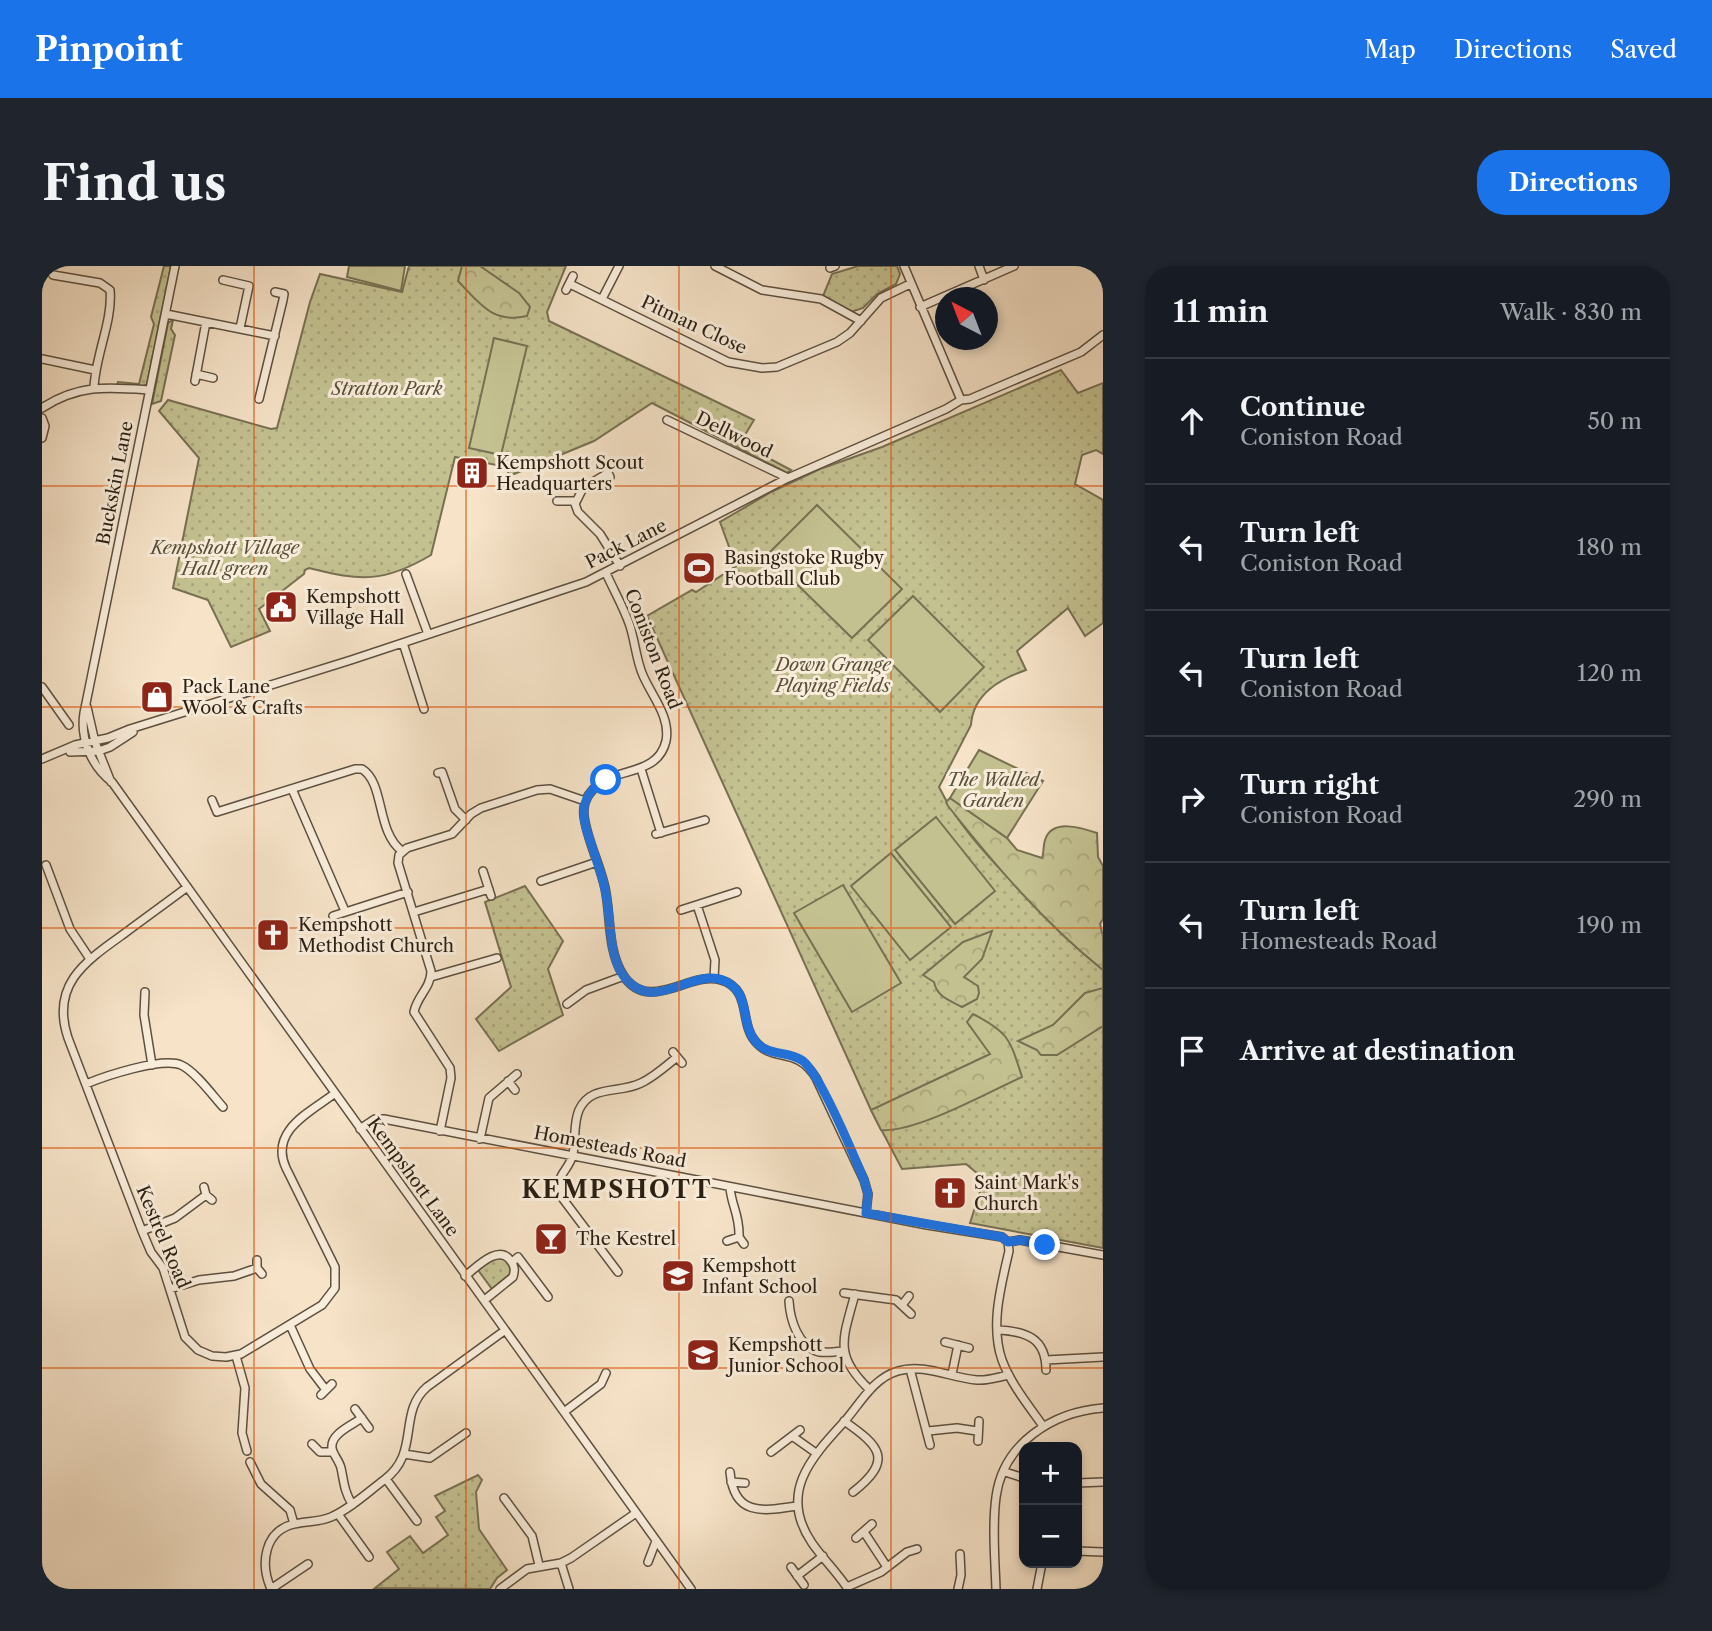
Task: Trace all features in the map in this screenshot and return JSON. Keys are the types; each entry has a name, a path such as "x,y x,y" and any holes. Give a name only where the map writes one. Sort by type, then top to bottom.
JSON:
{"street":[{"name":"Buckskin Lane","path":"88,748 82,728 175,266"},
{"path":"602,299 619,266"},
{"path":"904,266 961,400"},
{"path":"979,266 984,279"},
{"path":"920,307 1014,266"},
{"path":"720,267 762,290 821,299 861,321"},
{"path":"52,275 100,284 110,290 110,304 95,370 94,388"},
{"path":"223,280 249,286 240,328"},
{"name":"Pitman Close","path":"570,283 729,362 762,368 776,367 837,342 850,333 881,298 910,284"},
{"path":"259,399 284,294 275,292"},
{"path":"166,314 275,336"},
{"path":"206,322 196,378 213,378"},
{"name":"Pack Lane","path":"88,748 95,742 570,588 620,566 788,478 946,410 961,400 970,399 1081,352 1103,335"},
{"path":"42,359 95,370"},
{"path":"42,408 68,393 94,388 150,390"},
{"path":"42,418 45,426 42,438"},
{"name":"Dellwood","path":"667,420 788,478"},
{"path":"604,464 609,475 587,484 576,501 578,512 600,534 620,566"},
{"path":"557,501 576,501"},
{"name":"Coniston Road","path":"585,801 592,790 602,782 652,763 665,742 666,729 659,706 640,670 629,624 606,573"},
{"path":"406,574 428,634"},
{"path":"403,643 425,709"},
{"path":"42,687 69,725"},
{"name":"Buckskin Lane","path":"87,706 99,751"},
{"name":"Pack Lane","path":"42,758 88,748 99,751 139,728"},
{"name":"Kempshott Lane","path":"88,748 104,775 112,782"},
{"name":"Kempshott Lane","path":"99,751 112,782 186,888 691,1589"},
{"path":"641,768 659,834 705,820"},
{"path":"212,800 217,813 355,769 364,770 371,779 391,841 402,851"},
{"path":"438,773 442,772 455,809 466,820"},
{"path":"292,789 345,911"},
{"path":"402,851 452,834 481,808 542,789 585,801 584,817 605,886 615,954 624,976 638,987 653,992 714,978 729,984 741,995 750,1030 758,1044 769,1052 800,1059 813,1072 864,1180 868,1194 866,1213"},
{"path":"402,851 398,863 431,968 427,988 414,1010 450,1068 451,1078 440,1131"},
{"path":"540,880 597,862"},
{"path":"46,865 70,929 90,958"},
{"path":"414,912 490,892 483,871"},
{"name":"Kestrel Road","path":"186,888 81,966 71,981 64,1009 66,1033 148,1247 162,1265 183,1332 198,1350 212,1356 236,1356"},
{"path":"333,916 408,892"},
{"path":"681,910 732,895"},
{"path":"697,905 715,960 714,978"},
{"path":"431,977 497,958"},
{"path":"571,1003 586,990 624,976"},
{"path":"142,996 152,1066"},
{"path":"618,1272 563,1199 559,1188 561,1174 572,1156 577,1114 589,1097 599,1091 626,1088 641,1083 677,1058"},
{"path":"86,1084 114,1073 172,1063 183,1065 225,1109"},
{"path":"480,1139 487,1102 495,1091 517,1074"},
{"path":"508,1081 515,1090"},
{"path":"247,1451 242,1433 245,1388 236,1356 322,1305 330,1298 335,1288 336,1271 283,1163 282,1143 291,1126 334,1094"},
{"name":"Homesteads Road","path":"360,1129 380,1119 1002,1237 1008,1242 1020,1240 1103,1255"},
{"path":"727,1241 741,1241 730,1186"},
{"path":"142,1231 174,1218 207,1194"},
{"path":"1008,1242 1009,1251 997,1311 998,1347 1009,1374 1043,1426"},
{"path":"465,1276 495,1255 505,1255 512,1262 515,1271 512,1279 487,1298"},
{"path":"512,1262 518,1257 548,1297"},
{"path":"170,1289 199,1280 260,1271 257,1259"},
{"path":"844,1293 896,1300 911,1314"},
{"path":"855,1294 842,1351 848,1364 870,1390"},
{"path":"902,1305 909,1296"},
{"path":"789,1301 789,1311 799,1336 811,1348 818,1352 842,1351"},
{"path":"778,1311 789,1311"},
{"path":"290,1325 310,1369 326,1390"},
{"path":"997,1330 1022,1332 1031,1337 1046,1355 1046,1370"},
{"path":"308,1564 271,1589 264,1569 265,1554 275,1535 294,1524 338,1514 386,1479 399,1467 418,1396 504,1331"},
{"path":"945,1342 969,1348"},
{"path":"952,1374 958,1345"},
{"path":"1046,1360 1103,1357"},
{"path":"918,1549 907,1552 881,1572 847,1588 805,1532 797,1506 797,1492 802,1477 816,1453 870,1390 889,1374 910,1369 976,1380 1009,1374"},
{"path":"910,1369 930,1445"},
{"path":"564,1412 603,1382 606,1373"},
{"path":"996,1589 996,1496 1012,1457 1024,1441 1043,1426 1072,1413 1103,1408"},
{"path":"355,1409 369,1428"},
{"path":"352,1504 344,1489 340,1462 333,1452 332,1444 335,1438 362,1418"},
{"path":"845,1421 866,1436 878,1450 874,1471 853,1492"},
{"path":"978,1441 979,1421"},
{"path":"771,1451 800,1430"},
{"path":"928,1431 977,1431"},
{"path":"404,1454 430,1458 466,1433"},
{"path":"792,1436 816,1453"},
{"path":"457,1440 463,1447"},
{"path":"312,1444 320,1452 333,1452"},
{"path":"250,1462 261,1484 290,1510 294,1524"},
{"path":"1096,1471 1099,1482"},
{"path":"730,1472 736,1495 751,1508 764,1511 797,1506"},
{"path":"1004,1472 1019,1476"},
{"path":"386,1479 417,1521"},
{"path":"731,1482 745,1483"},
{"path":"862,1485 870,1494"},
{"path":"504,1498 534,1539 539,1565"},
{"path":"500,1589 516,1575 539,1565 561,1563 636,1513"},
{"path":"338,1514 369,1557"},
{"path":"856,1538 872,1524"},
{"path":"864,1532 887,1567"},
{"path":"648,1562 656,1541"},
{"path":"900,1543 907,1552"},
{"path":"1082,1551 1103,1552"},
{"path":"958,1589 960,1554"},
{"path":"797,1576 823,1556"},
{"path":"561,1563 569,1589"},
{"path":"791,1567 804,1585"},
{"path":"948,1567 960,1571"},
{"path":"1037,1589 1041,1568"}],"green space":[{"path":"164,266 171,266 147,384 142,387 117,385 118,382 139,384 154,324 151,317"},
{"path":"349,266 405,266 401,291 347,277"},
{"name":"Stratton Park","path":"409,266 566,266 547,312 549,321 754,420 740,443 791,470 787,473 652,403 594,441 509,476 507,467 455,457 431,555 399,571 372,577 343,575 309,568 259,609 270,631 231,647 208,600 173,588 199,458 159,411 168,400 271,429 277,428 310,302 320,274 402,292"},
{"path":"462,266 480,266 519,293 530,307 527,316 505,317 488,310 458,281"},
{"path":"858,266 897,266 900,274 896,284 877,294 863,308 851,312 823,296 832,274"},
{"path":"173,320 171,329 175,335 161,401 152,404 168,323"},
{"path":"494,338 527,346 501,455 469,448"},
{"name":"Down Grange Playing Fields","path":"1061,370 1078,393 1103,383 1103,454 1096,450 1082,455 1075,484 1103,500 1103,623 1085,636 1068,608 1017,651 1026,670 998,683 982,696 971,725 939,787 963,826 993,861 1057,928 1103,970 1103,1248 970,1223 984,1179 966,1164 902,1169 871,1110 647,616 692,590 696,592 736,566 720,522 771,492 820,469 882,447"},
{"path":"817,505 902,589 852,638 767,555"},
{"path":"913,596 984,667 940,712 868,640"},
{"name":"The Walled Garden","path":"979,750 1043,781 1007,838 950,798"},
{"path":"950,798 1007,838 1017,850 1042,858 1045,840 1054,829 1068,826 1097,833 1098,857 1103,866 1103,919 1100,924 1103,936 1103,970 1060,933 1002,871 948,806 946,802"},
{"path":"936,817 995,891 955,924 895,850"},
{"path":"891,853 951,927 910,960 851,886"},
{"path":"843,885 901,983 852,1012 794,913"},
{"path":"525,886 563,941 548,969 563,1015 499,1051 476,1019 511,987 485,902"},
{"path":"992,931 982,959 964,977 978,986 977,999 962,1007 944,998 934,982 923,975 963,942"},
{"path":"1103,988 1103,1026 1057,1055 1041,1055 1037,1050 1018,1041 1053,1025 1085,993"},
{"path":"973,1014 995,1027 1007,1039 1022,1077 932,1119 896,1129 881,1130 871,1110 990,1054 967,1022"},
{"path":"494,1258 505,1258 512,1273 492,1289 478,1270"},
{"path":"478,1475 482,1480 476,1492 479,1529 507,1570 497,1578 490,1589 375,1588 399,1569 387,1552 410,1536 423,1553 448,1535 436,1517 445,1511 435,1496"}],"place":[{"name":"Kempshott Scout Headquarters","path":"472,473"},
{"name":"Basingstoke Rugby Football Club","path":"699,568"},
{"name":"Kempshott Village Hall","path":"281,607"},
{"name":"Pack Lane Wool & Crafts","path":"157,697"},
{"name":"Kempshott Methodist Church","path":"273,935"},
{"name":"Saint Mark's Church","path":"950,1193"},
{"name":"The Kestrel","path":"551,1239"},
{"name":"Kempshott Infant School","path":"678,1276"},
{"name":"Kempshott Junior School","path":"703,1355"}],"district":[{"name":"KEMPSHOTT","path":"617,1189"}],"route":[{"path":"606,780 595,786 585,801 584,817 605,886 613,943 622,974 634,985 650,992 670,990 708,978 722,980 736,989 744,1002 750,1030 758,1044 769,1052 800,1059 816,1078 849,1144 867,1188 866,1213 1002,1237 1008,1242 1020,1240 1045,1245"}],"park label":[{"name":"Kempshott Village Hall green","path":"225,558"}]}
